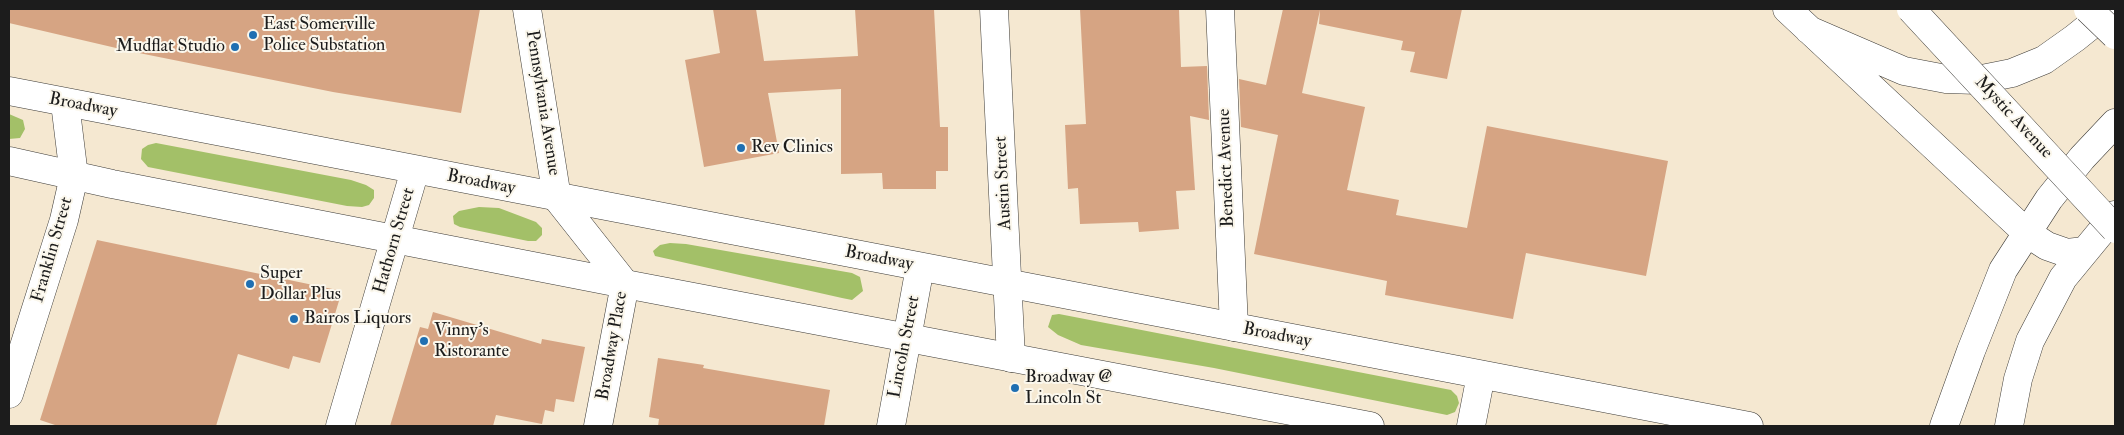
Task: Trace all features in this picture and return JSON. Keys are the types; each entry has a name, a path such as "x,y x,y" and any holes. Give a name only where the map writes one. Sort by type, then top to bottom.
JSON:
{"main road":[{"name":"Pennsylvania Avenue","path":"527,9 558,198"},
{"name":"Austin Street","path":"994,9 1009,284 1011,358"},
{"name":"Benedict Avenue","path":"1220,9 1234,327"},
{"path":"1787,9 2027,233 2047,246 2067,253 2085,251"},
{"name":"Mystic Avenue","path":"1910,9 2115,229"},
{"path":"2088,9 2115,35"},
{"path":"1809,30 1904,71 1946,80 1977,80 2012,73 2044,60 2111,9"},
{"name":"Broadway","path":"9,91 1749,426"},
{"name":"Franklin Street","path":"9,394 64,220 74,176 65,103"},
{"path":"1944,426 2003,270 2049,199 2082,158 2115,123"},
{"path":"9,161 74,176 395,240 1370,426"},
{"name":"Hathorn Street","path":"340,426 415,170"},
{"name":"Broadway Place","path":"558,198 625,284 598,426"},
{"path":"2009,426 2018,379 2030,341 2063,278 2115,215"},
{"name":"Lincoln Street","path":"891,426 920,267"},
{"path":"1470,426 1481,375"}],"green space":[{"path":"9,114 23,120 25,129 20,138 9,139"},
{"path":"156,143 351,180 374,190 374,198 369,205 362,207 347,206 148,167 141,159 142,149"},
{"path":"479,207 499,208 536,222 542,228 542,235 536,241 528,241 460,227 454,224 453,216 459,211"},
{"path":"670,243 686,244 852,273 860,277 863,291 852,300 655,256 653,251 660,245"},
{"path":"1059,314 1451,390 1457,396 1459,403 1455,412 1447,415 1214,368 1081,345 1058,335 1048,327 1052,315"}],"building":[{"path":"9,9 480,9 461,113 333,92 129,51 9,23"},
{"path":"713,9 756,9 764,61 858,56 855,9 934,9 940,127 948,127 948,171 936,171 936,189 883,189 882,173 841,174 841,89 768,93 779,153 704,167 685,60 720,53"},
{"path":"1080,9 1179,9 1181,67 1207,66 1209,120 1190,116 1195,190 1176,191 1179,229 1139,232 1138,222 1080,224 1078,188 1068,189 1065,125 1086,124"},
{"path":"1283,9 1462,9 1447,79 1410,72 1415,52 1401,50 1403,41 1319,24 1320,10 1302,93 1365,107 1347,190 1399,200 1396,215 1467,228 1487,126 1668,161 1646,276 1526,253 1513,319 1385,295 1387,281 1254,254 1278,135 1241,127 1239,79 1266,85"},
{"path":"97,240 342,291 320,363 293,356 289,369 238,354 216,426 58,426 40,420"},
{"path":"433,312 541,344 542,339 585,347 574,402 556,399 554,412 545,410 542,424 496,415 493,426 390,426 420,327 428,329"},
{"path":"658,358 704,365 703,368 830,390 824,426 658,426 659,419 649,417"}],"place":[{"name":"East Somerville Police Substation","path":"253,35"},
{"name":"Mudflat Studio","path":"235,47"},
{"name":"Rev Clinics","path":"741,148"},
{"name":"Super Dollar Plus","path":"250,284"},
{"name":"Bairos Liquors","path":"294,319"},
{"name":"Vinny's Ristorante","path":"424,341"},
{"name":"Broadway @ Lincoln St","path":"1015,388"}]}
